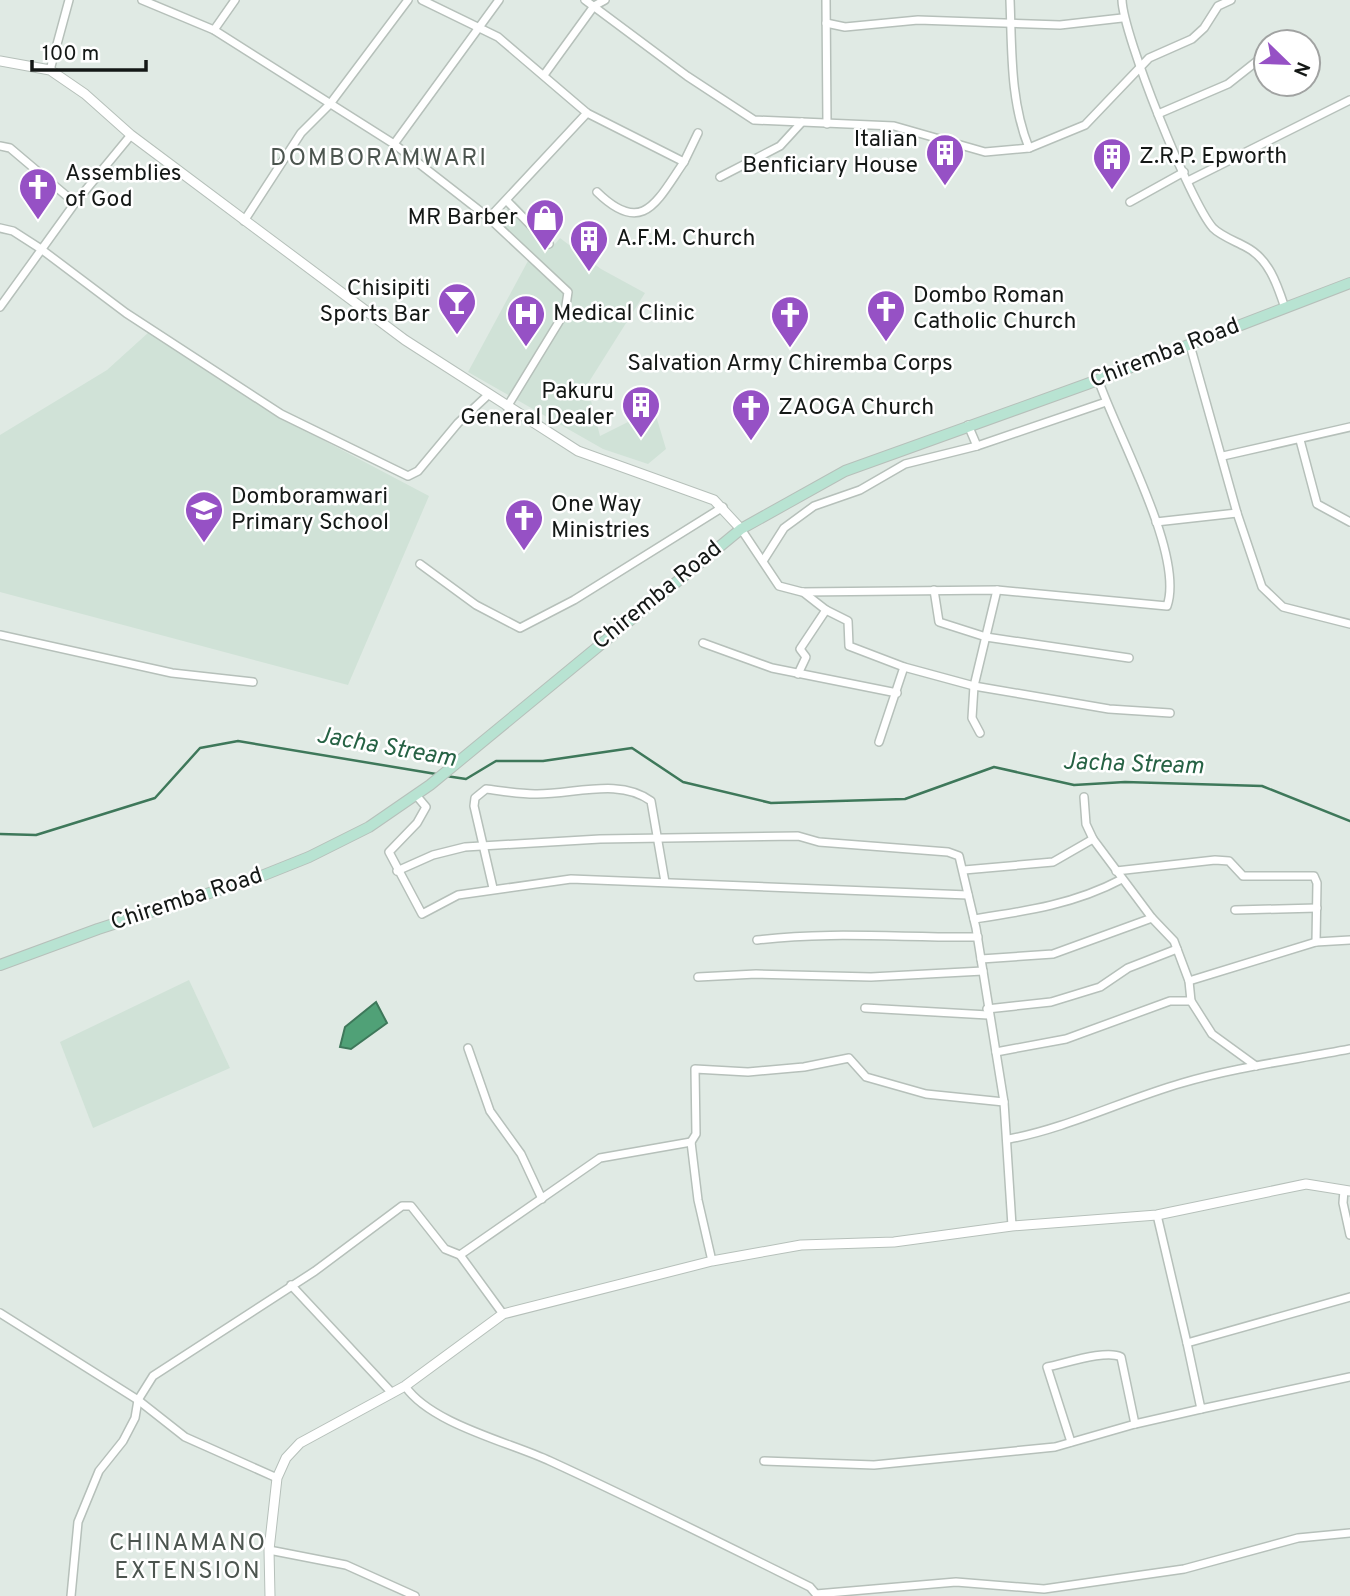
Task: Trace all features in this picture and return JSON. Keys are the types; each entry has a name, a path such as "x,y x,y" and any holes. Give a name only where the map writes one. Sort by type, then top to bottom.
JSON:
{"main road":[{"name":"Chiremba Road","path":"0,965 301,861 369,827 430,785 741,529 845,471 1190,345 1350,283"}],"street":[{"path":"50,70 69,0"},
{"path":"142,0 214,30 394,144 489,218 568,292 565,312 507,407"},
{"path":"214,30 235,0"},
{"path":"244,221 301,134 330,104 408,0"},
{"path":"422,0 498,37 587,113 684,162"},
{"path":"394,144 499,0"},
{"path":"585,0 687,76 754,120 894,126 985,152 1029,148 1085,125 1149,58 1192,39 1204,28 1218,3 1231,0"},
{"path":"544,75 594,6 605,0"},
{"path":"826,0 827,124"},
{"path":"1010,0 1019,123 1029,148"},
{"path":"1122,0 1122,18 1158,114 1211,226 1261,258 1275,278 1285,308"},
{"path":"826,23 845,27 918,20 1060,24 1122,18"},
{"path":"0,61 50,70 85,94 131,135 244,221 405,340 578,451 714,500 741,529 779,586 802,592 997,590 1167,606 1171,581 1156,522 1105,402 1098,379"},
{"path":"1158,114 1228,84 1252,65"},
{"path":"1188,181 1350,100"},
{"path":"489,218 587,113"},
{"path":"720,177 780,146 802,122"},
{"path":"597,192 615,210 636,214 654,208 684,162 698,133"},
{"path":"2,301 75,203 131,135"},
{"path":"0,146 10,148 75,203"},
{"path":"1130,202 1184,172"},
{"path":"507,201 549,244"},
{"path":"0,228 13,231 41,249 126,313 281,414 408,476 418,471 458,423 488,395"},
{"path":"1190,345 1237,513 1262,587 1283,607 1350,624"},
{"path":"763,561 784,527 814,506 860,490 905,464 977,446 1105,402"},
{"path":"968,425 977,446"},
{"path":"1223,456 1350,427"},
{"path":"1300,440 1317,504 1350,522"},
{"path":"419,564 476,605 520,628 574,600 723,507"},
{"path":"1156,522 1237,513"},
{"path":"934,590 939,622 986,637 1129,658"},
{"path":"980,733 972,718 974,686 997,590"},
{"path":"802,592 826,610 848,621 849,646 904,667 974,686 1109,709 1170,713"},
{"path":"798,674 806,657 800,649 826,610"},
{"path":"0,635 172,673 253,681"},
{"path":"703,643 761,665 897,692"},
{"path":"879,742 904,667"},
{"path":"493,888 474,806 475,799 486,789 536,794 582,789 637,791 650,801 665,882"},
{"path":"416,795 426,807 417,823 389,852 422,914 458,895 571,879 665,882 698,887 799,886 968,895"},
{"path":"1084,797 1086,824 1093,839 1152,918 1174,941 1189,981 1191,1001 1212,1034 1257,1067"},
{"path":"397,871 433,855 483,845 657,839 798,836 819,842 948,852 959,856 975,919 1004,1102 1009,1139 1012,1226"},
{"path":"964,870 1053,862 1093,839"},
{"path":"1116,871 1215,860 1229,862 1243,876 1314,876 1317,883 1316,942"},
{"path":"975,919 1056,906 1091,895 1122,879"},
{"path":"1235,910 1317,908"},
{"path":"981,959 1054,954 1152,918"},
{"path":"757,940 810,934 873,938 978,937"},
{"path":"1189,981 1316,942 1350,940"},
{"path":"864,1008 988,1012 1051,1002 1100,987 1128,968 1177,949"},
{"path":"698,977 756,974 871,977 983,971"},
{"path":"996,1052 1066,1039 1170,1001 1191,1001"},
{"path":"468,1048 490,1111 521,1154 542,1199"},
{"path":"1009,1139 1048,1132 1118,1102 1186,1082 1350,1049"},
{"path":"712,1261 698,1200 691,1142 696,1134 695,1069 748,1072 804,1067 849,1058 866,1077 890,1084 926,1094 1004,1102"},
{"path":"460,1255 600,1158 691,1142"},
{"path":"270,1596 269,1549 277,1478 286,1458 300,1443 405,1387 503,1314 712,1261 801,1245 894,1242 1012,1226 1157,1214 1306,1184 1347,1190 1343,1203 1350,1235"},
{"path":"71,1596 78,1522 99,1471 123,1441 135,1418 138,1401 153,1376 291,1285 402,1206 411,1206 445,1249 460,1255 503,1314"},
{"path":"1157,1214 1200,1409"},
{"path":"291,1285 392,1393"},
{"path":"1187,1343 1298,1309 1350,1297"},
{"path":"0,1313 138,1401 186,1437 277,1478"},
{"path":"1071,1442 1047,1367 1099,1356 1116,1354 1121,1357 1135,1424"},
{"path":"764,1461 874,1465 1055,1447 1135,1424 1350,1377"},
{"path":"405,1387 412,1396 448,1419 560,1466 810,1587 816,1595 956,1582 1044,1589 1184,1569 1297,1538 1350,1533"},
{"path":"269,1549 346,1565 415,1596"}],"shaded area":[{"path":"515,201 555,244 560,238 601,269 645,293 587,385 600,436 654,409 666,449 648,464 603,449 468,372 529,259 494,222"},
{"name":"Domboramwari Primary School","path":"149,332 285,420 429,496 348,685 0,592 0,435 107,370"},
{"path":"189,980 230,1068 93,1128 60,1042"},
{"path":"376,1002 387,1023 351,1049 340,1047 345,1027"}],"waterway":[{"name":"Jacha Stream","path":"0,834 36,835 155,798 200,748 238,741 436,774"},
{"name":"Jacha Stream","path":"446,776 466,779 496,761 543,761 632,748 683,782 771,803 905,799 994,767 1074,785 1125,782 1262,786 1350,821"}],"place":[{"name":"Italian Benficiary House","path":"945,187"},
{"name":"Z.R.P. Epworth","path":"1112,191"},
{"name":"Assemblies of God","path":"38,221"},
{"name":"MR Barber","path":"545,252"},
{"name":"A.F.M. Church","path":"589,273"},
{"name":"Chisipiti Sports Bar","path":"457,336"},
{"name":"Dombo Roman Catholic Church","path":"886,343"},
{"name":"Medical Clinic","path":"526,348"},
{"name":"Salvation Army Chiremba Corps","path":"790,349"},
{"name":"Pakuru General Dealer","path":"641,439"},
{"name":"ZAOGA Church","path":"751,442"},
{"name":"Domboramwari Primary School","path":"204,544"},
{"name":"One Way Ministries","path":"524,552"}],"district":[{"name":"DOMBORAMWARI","path":"379,159"},
{"name":"CHINAMANO EXTENSION","path":"188,1558"}]}
